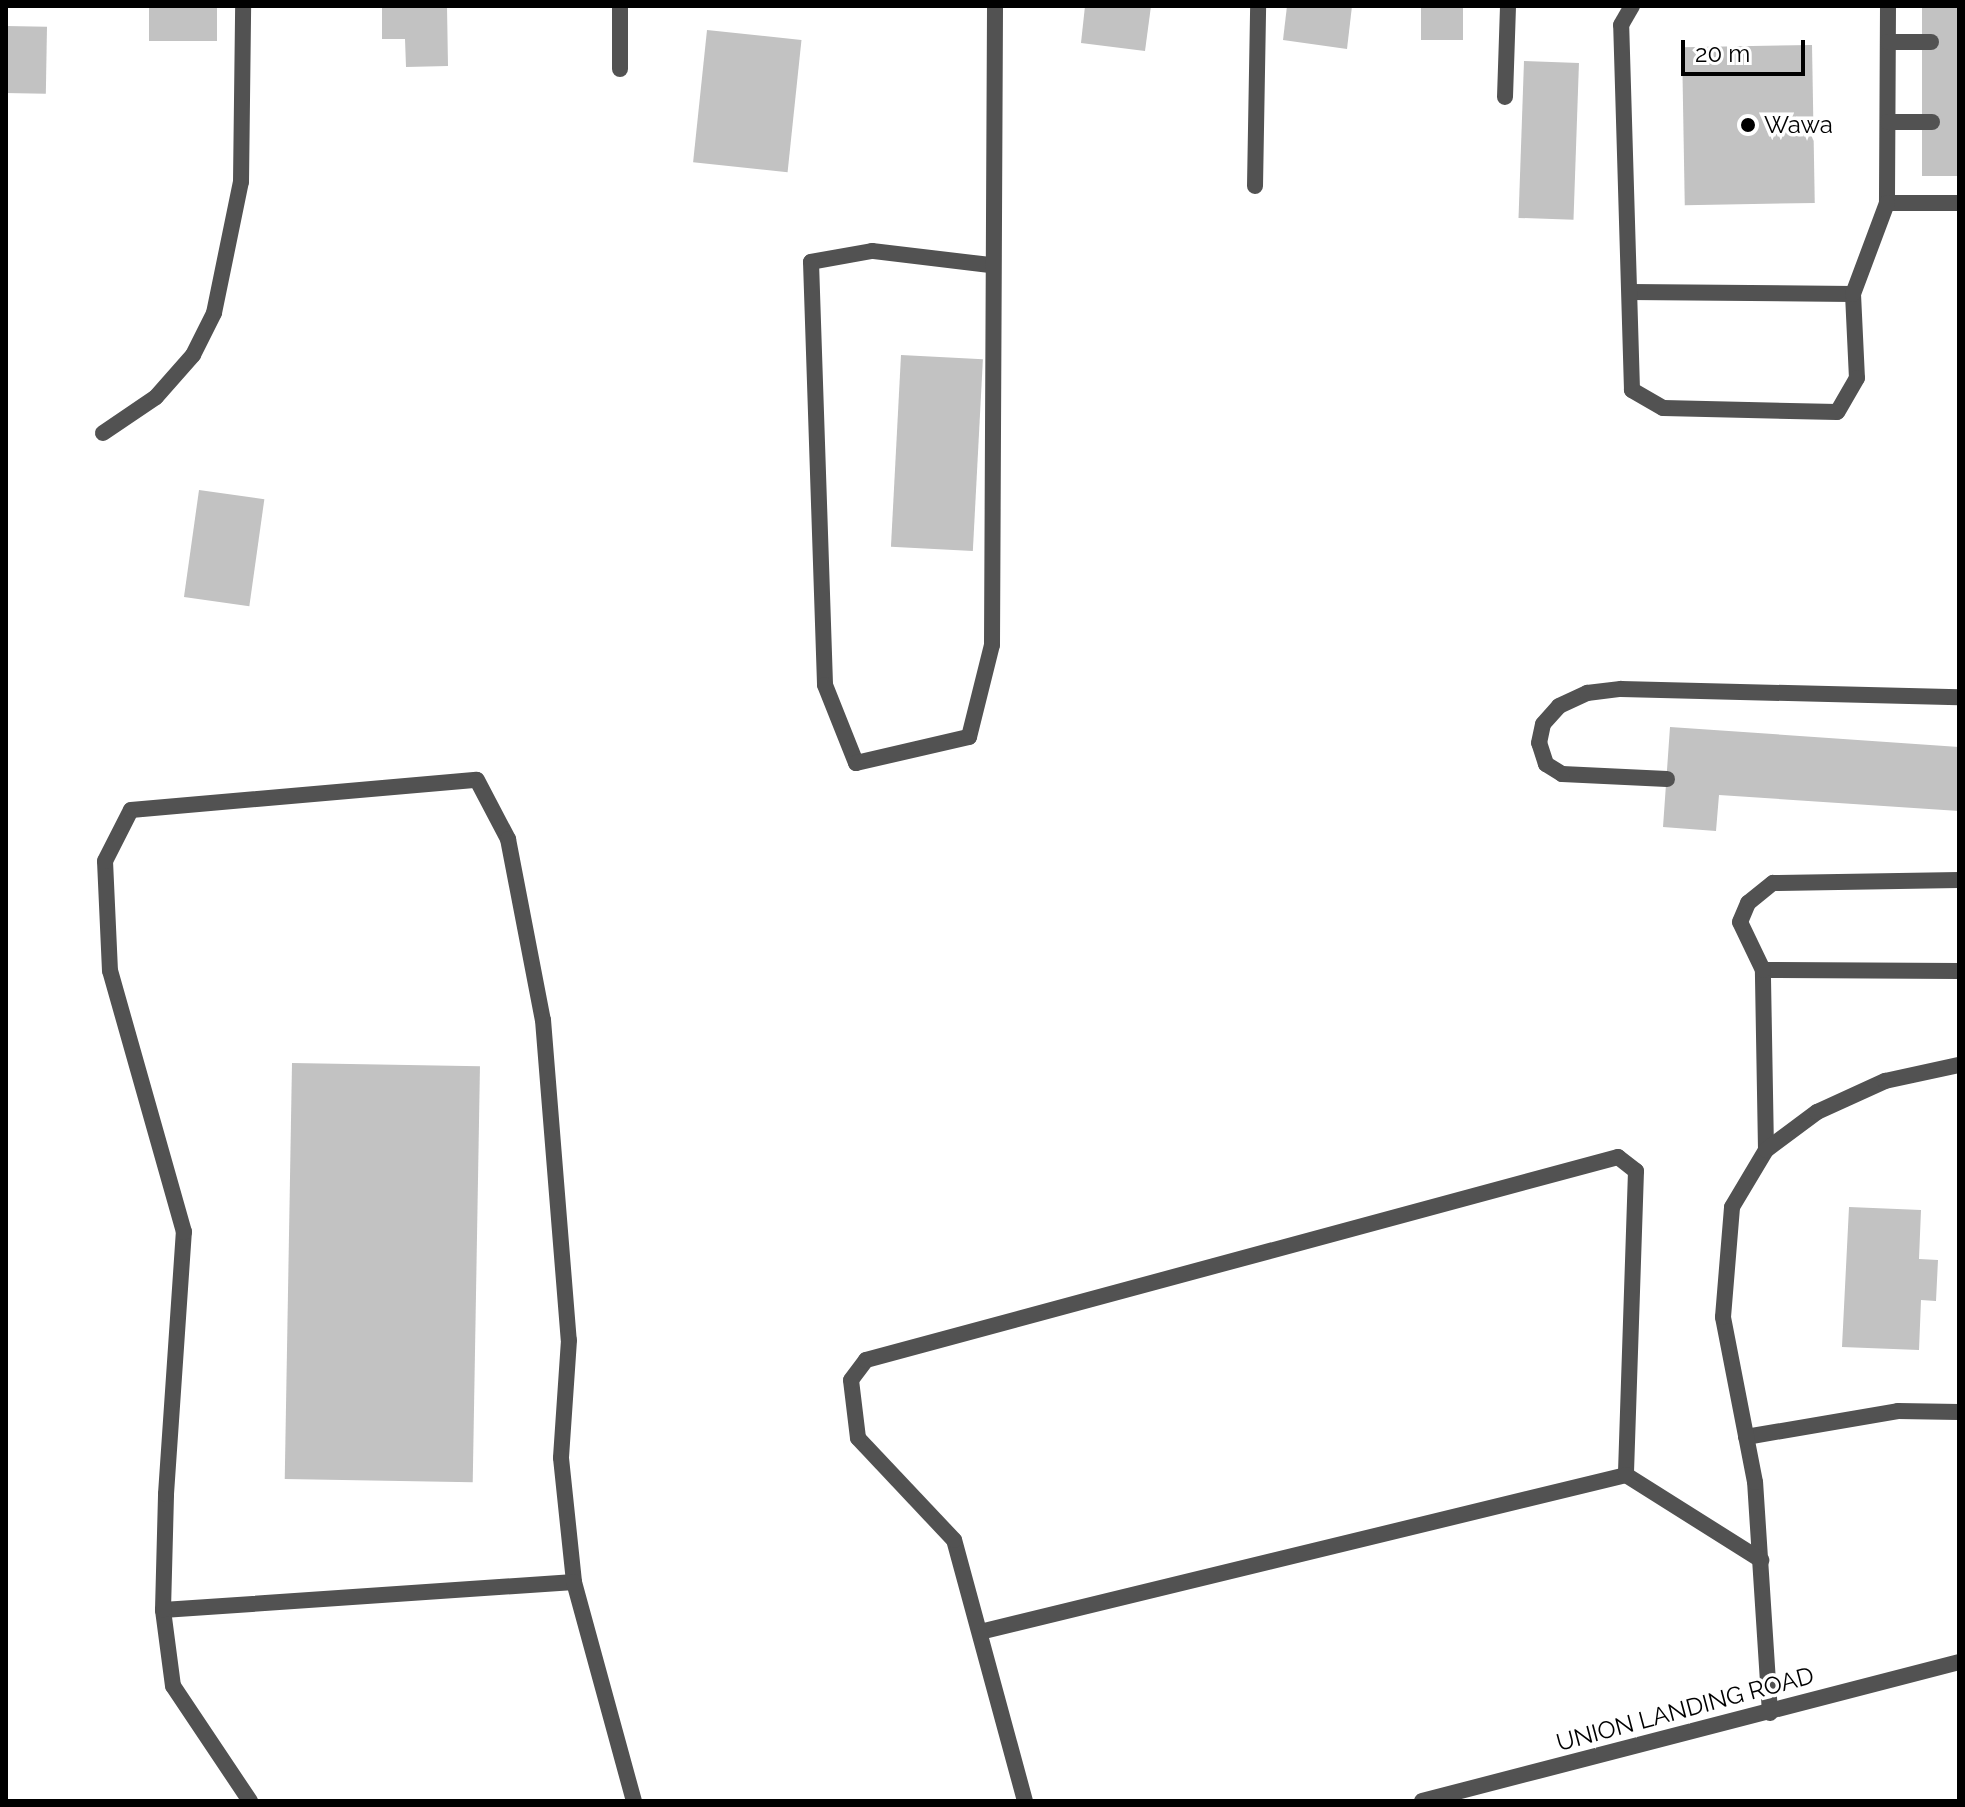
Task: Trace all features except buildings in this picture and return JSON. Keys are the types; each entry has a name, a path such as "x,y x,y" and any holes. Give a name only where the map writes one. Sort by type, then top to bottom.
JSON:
{"street":[{"path":"103,433 156,397 193,355 214,313 241,182 243,6"},
{"path":"620,6 620,69"},
{"path":"990,265 872,251 811,262 825,685 856,763 969,737 992,645 990,265 995,6"},
{"path":"1255,186 1258,6"},
{"path":"1505,97 1508,6"},
{"path":"1632,6 1621,25 1632,390 1653,402 1837,412 1857,378 1853,294 1887,203 1888,6"},
{"path":"1888,42 1931,42"},
{"path":"1888,122 1932,122"},
{"path":"1887,203 1959,203"},
{"path":"1630,292 1853,294"},
{"path":"1667,779 1562,774 1546,764 1539,743 1543,724 1559,706 1587,693 1621,689 1959,697"},
{"path":"250,1801 173,1686 163,1610 184,1232 110,971 105,861 131,810 477,780 508,839 543,1020 569,1340 561,1458 574,1582 634,1801"},
{"path":"1766,1150 1763,970 1740,922 1748,903 1773,883 1959,880"},
{"path":"1763,970 1959,971"},
{"path":"1770,1713 1761,1560 1746,1437 1723,1317 1732,1207 1766,1150 1817,1112 1885,1081 1959,1065"},
{"path":"1025,1801 954,1540 858,1438 851,1380 866,1360 1618,1157 1636,1171 1626,1475"},
{"path":"1746,1437 1898,1411 1959,1412"},
{"path":"980,1632 1626,1475 1761,1560"},
{"path":"163,1610 574,1582"},
{"name":"UNION LANDING ROAD","path":"1422,1801 1959,1662"}],"place":[{"name":"Wawa","path":"1748,125"}]}
